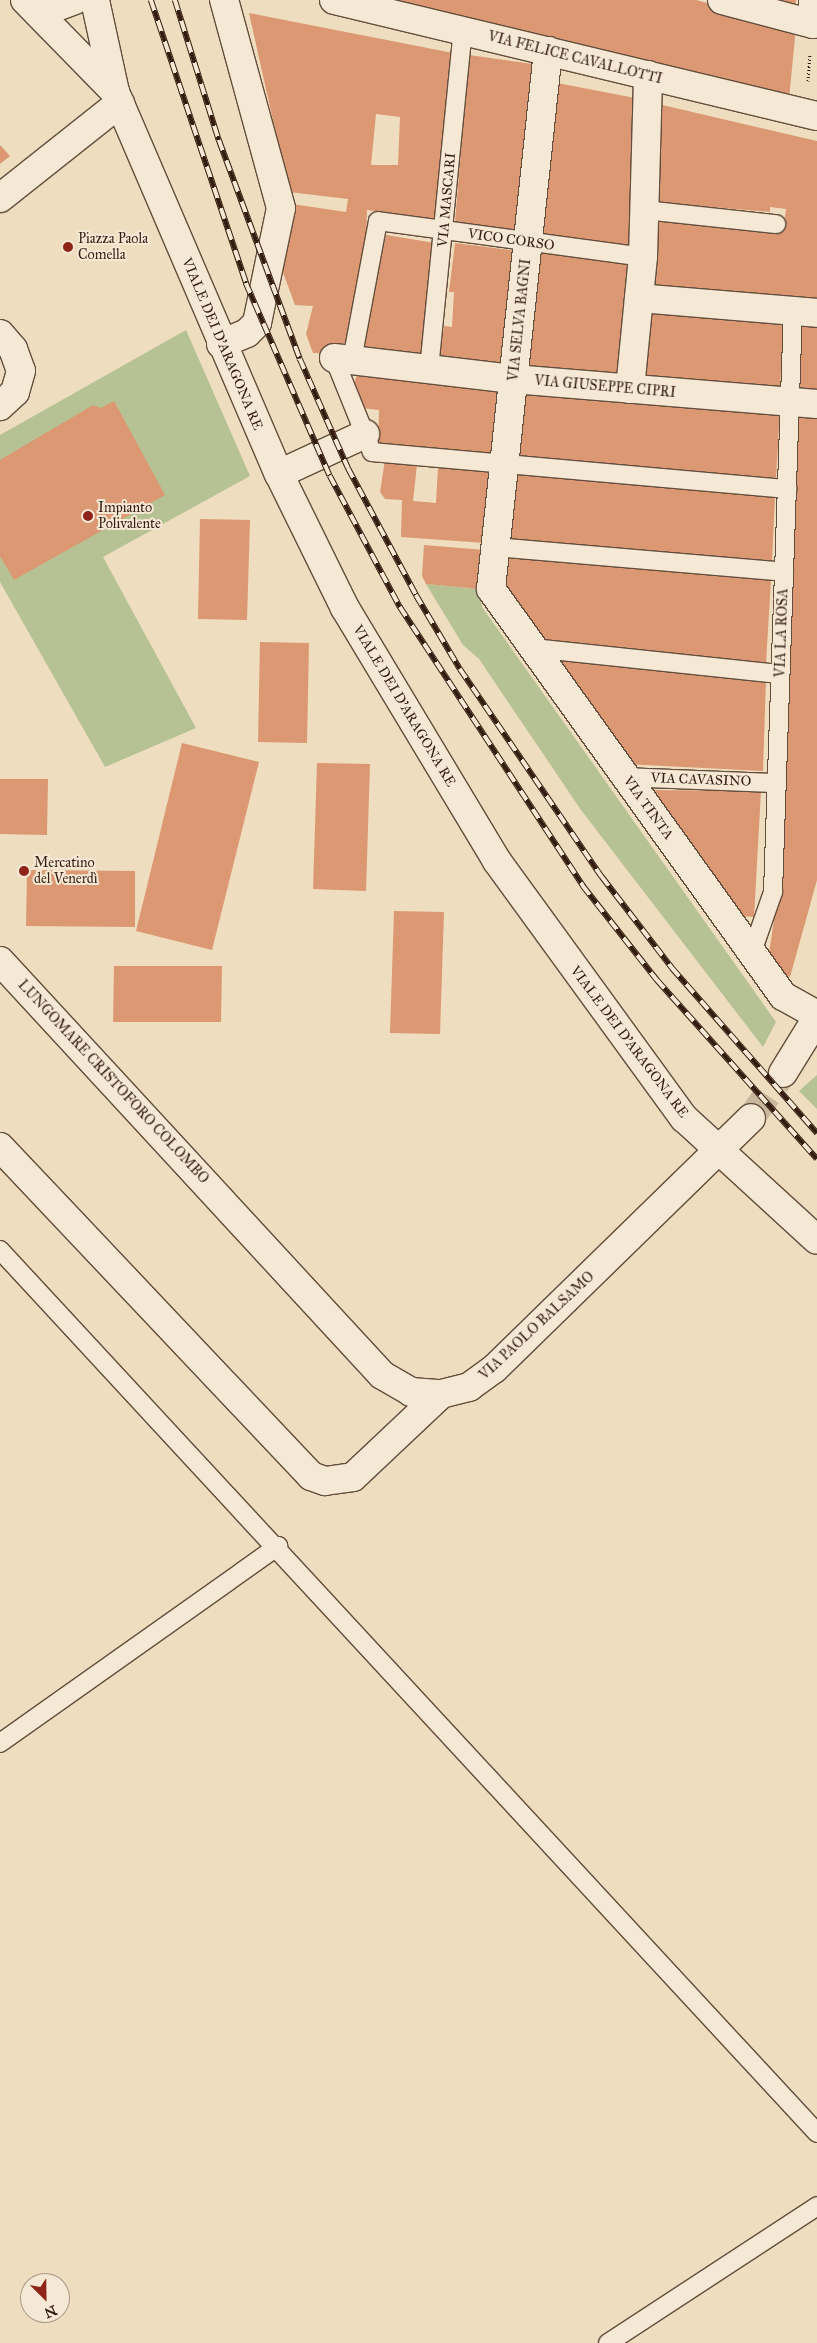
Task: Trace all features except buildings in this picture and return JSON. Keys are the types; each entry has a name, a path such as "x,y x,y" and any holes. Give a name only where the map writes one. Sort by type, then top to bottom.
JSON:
{"street":[{"path":"26,0 54,8 75,0"},
{"path":"26,0 118,98"},
{"path":"95,0 118,98"},
{"path":"222,344 247,333 257,323 281,208 224,0"},
{"path":"722,0 813,12"},
{"name":"VIA FELICE CAVALLOTTI","path":"346,2 811,115"},
{"name":"VIA SELVA BAGNI","path":"491,589 548,51"},
{"path":"630,389 643,257 648,75"},
{"path":"0,198 118,98"},
{"name":"VIALE DEI D'ARAGONA RE","path":"118,98 279,474 345,608 497,861 684,1118 718,1154 817,1240"},
{"path":"639,298 805,312"},
{"path":"0,334 13,349 21,371 15,392 0,406"},
{"name":"VIA GIUSEPPE CIPRI","path":"343,359 513,379 817,404"},
{"path":"279,474 365,434"},
{"name":"VIA TINTA","path":"491,589 783,996 817,1016"},
{"name":"LUNGOMARE CRISTOFORO COLOMBO","path":"0,961 225,1202"},
{"path":"783,1073 817,1016"},
{"name":"VIA PAOLO BALSAMO","path":"225,1202 382,1375 411,1392 441,1394 469,1387 494,1369 718,1154 751,1118"},
{"path":"0,1147 311,1476 332,1482 353,1477 441,1394"}],"lane":[{"name":"VIA MASCARI","path":"429,369 445,231 463,30"},
{"path":"644,210 776,224"},
{"name":"VICO CORSO","path":"343,359 378,221 643,257"},
{"name":"VIA LA ROSA","path":"752,952 773,892 790,403 805,312"},
{"path":"343,359 372,452 504,466 787,489"},
{"path":"495,548 784,572"},
{"path":"532,648 780,674"},
{"name":"VIA CAVASINO","path":"625,777 777,783"},
{"path":"0,1250 278,1546 817,2134"},
{"path":"0,1743 278,1546"},
{"path":"608,2343 817,2206"}],"path":[{"path":"811,115 813,12"}],"green space":[{"name":"Impianto Polivalente","path":"186,330 250,476 103,557 196,728 105,767 0,582 0,435"},
{"path":"426,584 480,589 482,607 776,1022 763,1047 581,810 479,659 463,645"},
{"path":"817,1075 817,1109 799,1091"}],"tunnel":[{"path":"751,1118 783,1073"}],"railway":[{"path":"151,0 246,283 330,476 400,607 583,886 657,980 817,1159"},
{"path":"175,0 219,140 300,359 348,468 416,595 460,669 602,877 672,968 817,1133"}],"place":[{"name":"Piazza Paola Comella","path":"68,247"},
{"name":"Impianto Polivalente","path":"88,516"},
{"name":"Mercatino del Venerdì","path":"24,871"}]}
